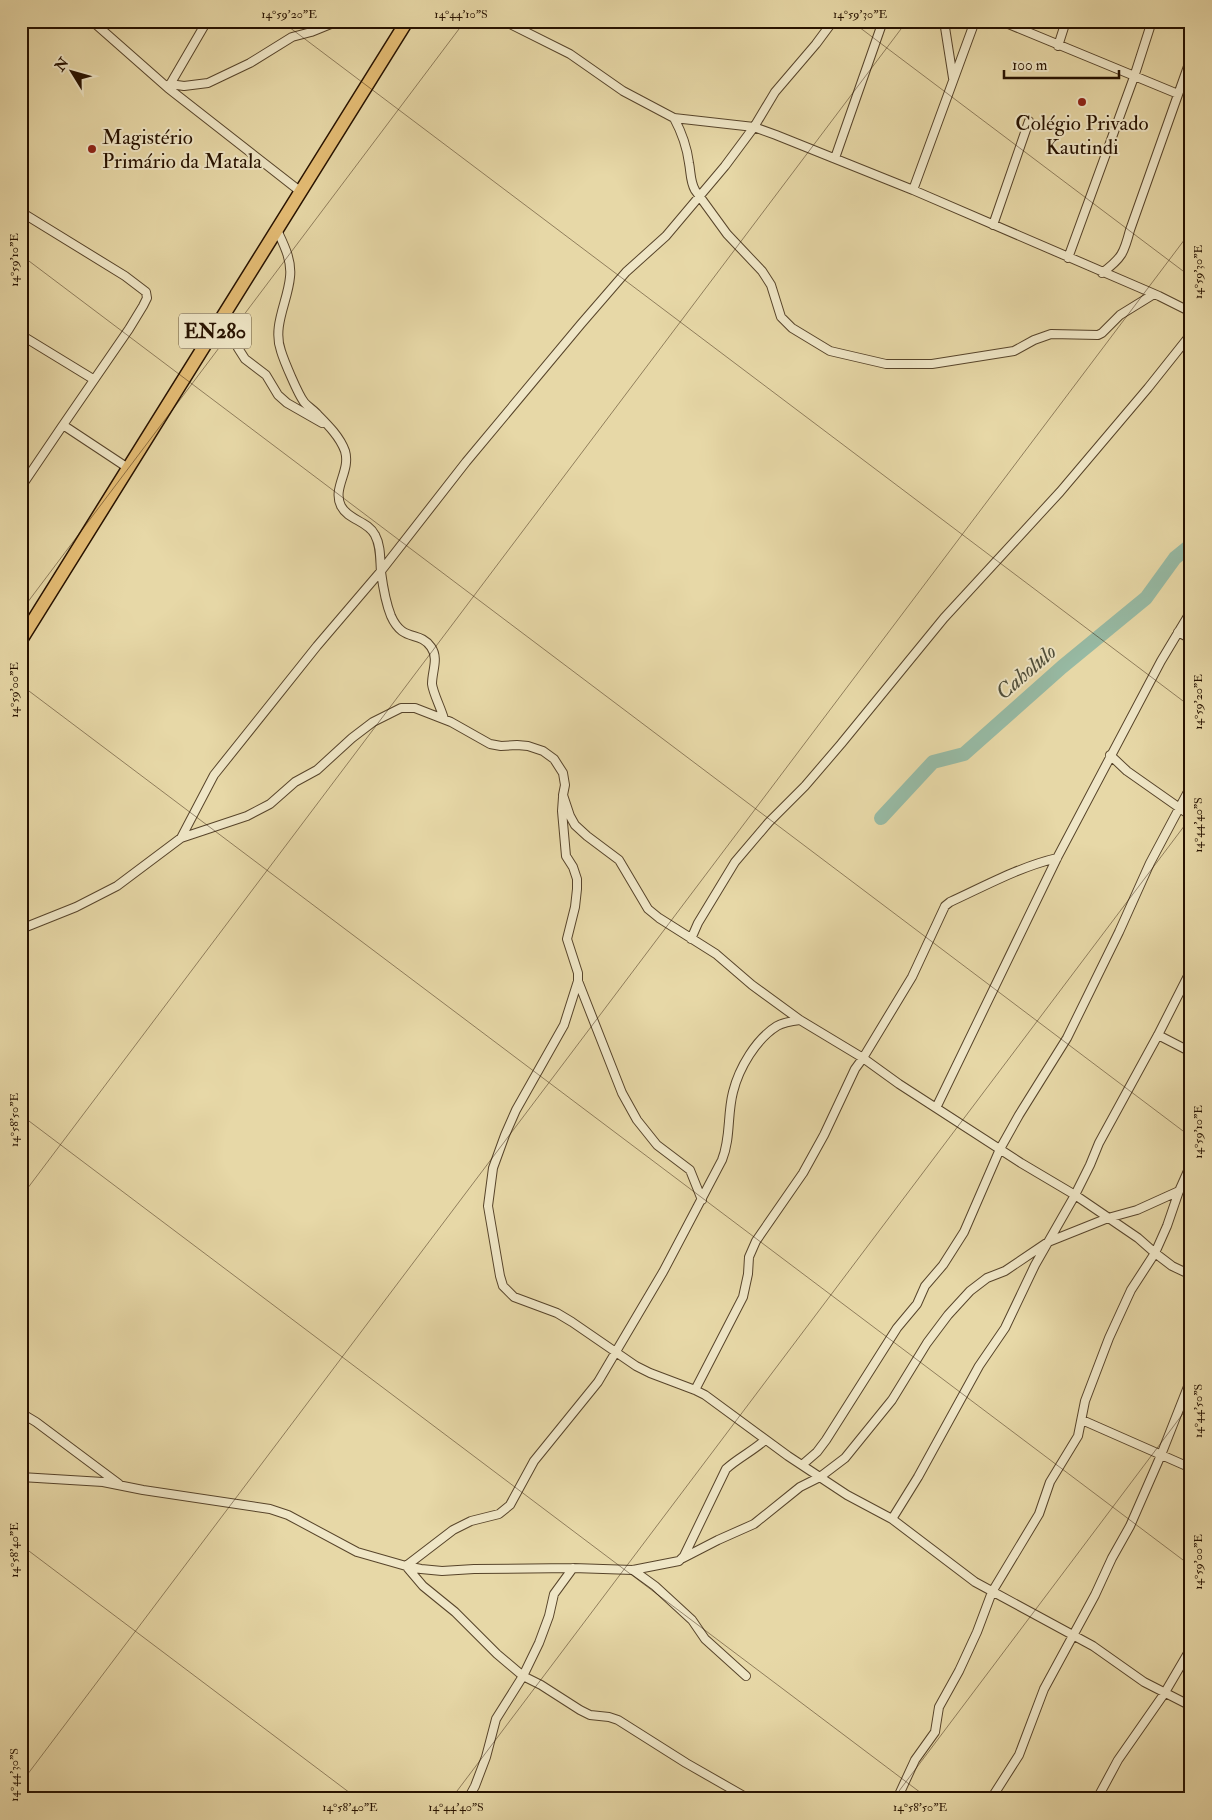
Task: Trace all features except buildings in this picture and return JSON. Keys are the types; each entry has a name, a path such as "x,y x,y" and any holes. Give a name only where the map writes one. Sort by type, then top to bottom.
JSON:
{"main road":[{"name":"EN280","path":"21,640 407,21"}],"street":[{"path":"92,21 168,86 300,192"},
{"path":"168,86 206,21"},
{"path":"168,86 208,83 250,63 292,37 311,32 338,21"},
{"path":"504,21 570,54 623,91 674,118 754,127 914,190 1154,294 1191,312"},
{"path":"181,838 214,775 317,646 381,571 466,462 581,324 626,272 666,236 725,166 754,127 775,92 833,21"},
{"path":"835,158 883,21"},
{"path":"944,21 954,80"},
{"path":"914,190 975,21"},
{"path":"1001,21 1178,94"},
{"path":"1058,46 1066,21"},
{"path":"1068,258 1134,77 1152,21"},
{"path":"1102,273 1118,261 1125,247 1191,58"},
{"path":"674,118 684,135 692,184 699,197 727,234 762,271 771,285 781,317 786,323 805,337 830,351 886,364 932,364 1014,351 1051,334 1098,335 1120,315 1154,294"},
{"path":"993,225 1029,121"},
{"path":"21,212 125,276 146,292 147,298 144,306 21,487"},
{"path":"277,230 288,252 291,276 281,314 278,337 280,351 300,396 338,438 344,451 346,461 345,474 339,489 340,505 347,512 367,524 379,544 386,600 397,627 402,632 426,642 434,653 435,663 432,683 444,719"},
{"path":"223,317 245,359 266,375 278,395 300,412 328,426"},
{"path":"21,334 93,379"},
{"path":"691,939 698,923 735,862 841,744 944,618 1060,492 1191,334"},
{"path":"63,425 128,468"},
{"path":"21,468 30,473"},
{"path":"936,1108 1057,858 1110,755 1191,612"},
{"path":"1178,632 1191,639"},
{"path":"21,929 76,907 111,889 181,838 247,816 270,804 295,782 317,770 352,738 373,722 401,708 415,708 444,719 490,744 501,746 522,745 543,751 560,766 565,785 562,802 566,856 577,879 577,889 567,939 578,973 578,981 564,1025 543,1059 505,1135 493,1168 488,1206 503,1286 520,1300 565,1318 650,1374 704,1395 847,1495 892,1518 974,1582 1093,1646 1144,1682 1164,1694 1191,1706"},
{"path":"1110,755 1127,771 1191,816"},
{"path":"802,1465 818,1452 897,1328 917,1304 925,1286 938,1272 964,1232 1000,1149 1019,1114 1067,1038 1119,932 1150,863 1191,786"},
{"path":"563,795 570,816 576,825 587,836 619,860 648,909 673,928 716,954 752,985 800,1020 863,1058 899,1084 1000,1149 1075,1194 1138,1238 1172,1266 1191,1275"},
{"path":"695,1390 743,1298 749,1257 754,1246 803,1173 824,1135 855,1069 912,978 945,906 1022,869 1057,858"},
{"path":"892,1518 918,1477 979,1366 1005,1328 1035,1264 1075,1194 1090,1165 1098,1143 1158,1035 1191,970"},
{"path":"578,981 622,1093 637,1120 657,1144 690,1170 702,1200"},
{"path":"406,1566 453,1530 471,1522 500,1514 510,1505 534,1461 590,1394 616,1353 702,1200 727,1149 733,1092 746,1061 770,1031 779,1025 800,1020"},
{"path":"1158,1035 1191,1052"},
{"path":"897,1799 915,1760 935,1732 939,1707 959,1671 977,1632 992,1592 1039,1514 1050,1482 1078,1436 1085,1401 1109,1338 1130,1290 1155,1253 1167,1226 1178,1191 1191,1164"},
{"path":"21,1477 90,1481 270,1509 288,1515 357,1552 406,1566 442,1571 474,1568 633,1570 679,1560 754,1524 800,1487 820,1477 845,1458 892,1400 927,1343 948,1315 970,1291 987,1278 1005,1271 1048,1242 1108,1218 1137,1210 1178,1191"},
{"path":"991,1799 1019,1755 1044,1689 1130,1526 1191,1379"},
{"path":"21,1413 121,1485"},
{"path":"1082,1420 1191,1468"},
{"path":"679,1560 689,1549 698,1524 726,1469 766,1440"},
{"path":"406,1566 423,1586 455,1612 497,1654 523,1676 585,1713 618,1720 686,1763 749,1799"},
{"path":"468,1799 486,1757 496,1719 523,1676 539,1643 549,1616 554,1594 572,1568"},
{"path":"633,1570 692,1620 705,1639 746,1676"},
{"path":"1097,1799 1118,1760 1164,1694 1191,1648"}],"waterway":[{"name":"Caholulo","path":"881,818 933,762 964,754 1062,667 1146,598 1175,558 1191,545"}],"place":[{"name":"Colégio Privado Kautindi","path":"1082,102"},
{"name":"Magistério Primário da Matala","path":"92,149"}]}
